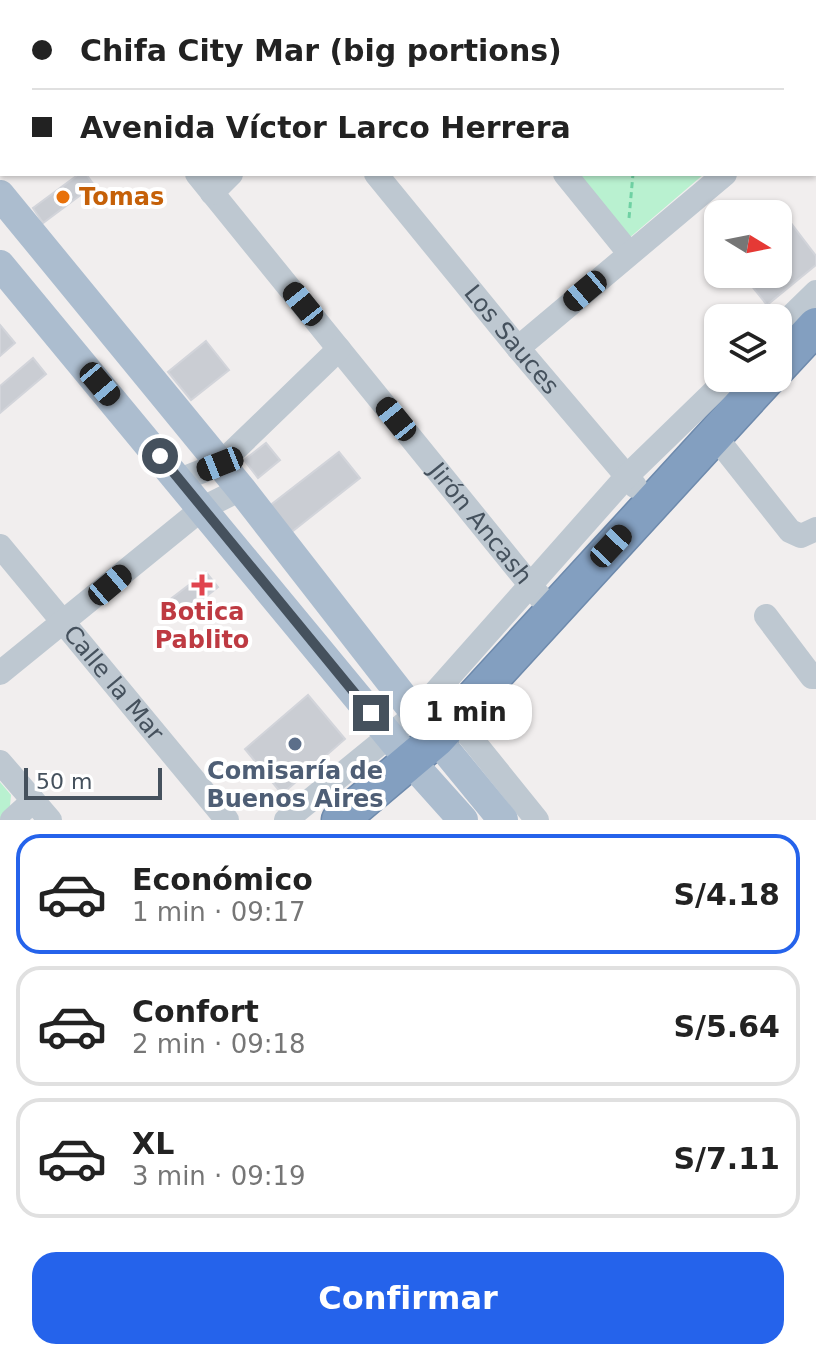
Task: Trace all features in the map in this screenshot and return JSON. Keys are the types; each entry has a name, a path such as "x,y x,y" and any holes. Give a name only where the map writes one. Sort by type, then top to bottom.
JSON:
{"highway":[{"path":"792,352 816,326"},
{"path":"340,820 422,733 540,598 650,503 754,392"}],"main road":[{"path":"0,195 241,489 422,733 463,820"},
{"path":"0,265 203,508 503,820"}],"street":[{"path":"204,184 226,176"},
{"name":"Los Sauces","path":"378,176 650,503"},
{"path":"567,176 629,253"},
{"path":"518,348 723,176"},
{"name":"Jirón Ancash","path":"204,184 540,598"},
{"path":"792,315 816,292"},
{"path":"180,480 220,464 339,349"},
{"path":"540,598 627,476 714,392"},
{"path":"714,435 790,531 801,536 816,529"},
{"path":"0,673 203,508 241,489"},
{"name":"Calle la Mar","path":"0,546 227,820"},
{"path":"766,616 812,677 816,677"},
{"path":"286,820 422,733 537,820"},
{"path":"0,762 50,820"},
{"path":"12,820 33,801"}],"path":[{"path":"629,220 633,176"}],"green space":[{"path":"578,176 702,176 628,239"},
{"path":"0,782 11,795 9,817 0,820"}],"building":[{"name":"Tomas","path":"76,176 87,176 94,185 43,223 33,208"},
{"path":"792,224 816,256 816,265 792,285"},
{"path":"753,288 788,288 768,304"},
{"path":"0,325 15,343 0,356"},
{"path":"206,341 229,370 191,400 168,372"},
{"path":"33,358 46,374 0,413 0,386"},
{"path":"266,443 280,460 258,478 244,460"},
{"path":"339,452 360,478 289,534 268,507"},
{"path":"206,572 218,587 180,617 168,601"},
{"name":"Comisaría de Buenos Aires","path":"308,695 345,739 282,794 245,749"}],"place":[{"name":"Tomas","path":"63,197"},
{"name":"Botica Pablito","path":"202,585"},
{"name":"Comisaría de Buenos Aires","path":"295,744"}],"route":[{"path":"160,456 371,713"}]}
